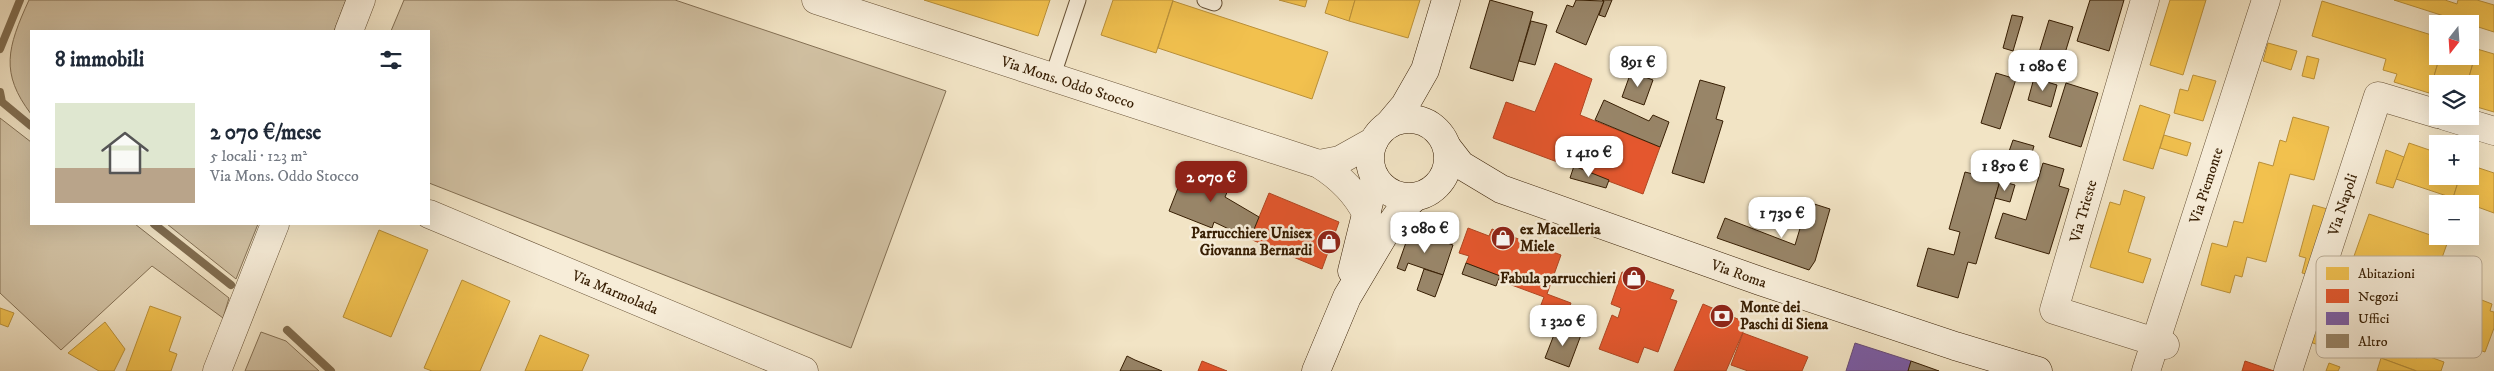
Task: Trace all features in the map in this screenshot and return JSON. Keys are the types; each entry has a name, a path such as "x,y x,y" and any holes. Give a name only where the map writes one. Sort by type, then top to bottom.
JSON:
{"street":[{"path":"349,30 361,0"},
{"name":"Via Mons. Oddo Stocco","path":"816,0 865,8 1052,78 1328,170"},
{"path":"1328,170 1381,133 1405,105 1426,70 1446,0"},
{"name":"Via Trieste","path":"2145,0 2054,310 2160,344"},
{"name":"Via Piemonte","path":"2146,371 2160,344 2266,0"},
{"path":"1316,371 1347,297 1388,228 1401,210 1439,184 1448,167 1442,139 1430,112 1426,70"},
{"name":"Via Napoli","path":"2326,256 2378,96 2429,111"},
{"name":"Via Roma","path":"1381,133 1406,119 1423,121 1442,139 1461,165 1501,189 1760,281 2033,370"},
{"path":"2474,125 2494,131"},
{"path":"1347,297 1367,215 1374,176 1370,158 1381,133"},
{"path":"1328,170 1374,176"},
{"path":"1328,170 1360,200 1367,215"},
{"name":"Via Roma","path":"1374,176 1388,191 1406,197 1454,187 1501,189"},
{"name":"Via Marmolada","path":"430,214 804,371"},
{"path":"217,371 274,225"},
{"name":"Via Napoli","path":"2288,371 2316,285"}],"lane":[{"path":"1052,78 1078,0"}],"shaded area":[{"path":"29,0 346,0 334,30 30,30 30,112 21,99 11,73 12,46 21,17"},
{"path":"404,0 675,0 946,91 851,348 430,183 430,30 391,30"},
{"path":"0,118 30,141 30,225 136,225 229,298 223,318 152,266 61,350 0,293"},
{"path":"168,225 258,225 236,279"},
{"path":"261,332 286,341 319,371 245,371"}],"building: Abitazioni":[{"path":"924,0 1050,0 1038,36"},
{"path":"1113,0 1173,0 1156,53 1101,35"},
{"path":"1279,0 1307,0 1305,7"},
{"path":"1329,0 1355,0 1349,21 1325,13"},
{"path":"1355,0 1420,0 1408,38 1349,21"},
{"path":"2170,0 2206,0 2183,75 2150,65"},
{"path":"2394,0 2445,0 2457,4 2458,0 2477,0 2494,5 2494,32 2479,27 2479,15 2441,15"},
{"path":"1173,1 1328,52 1312,99 1158,48"},
{"path":"2322,1 2429,34 2429,65 2437,65 2434,75 2429,75 2429,93 2394,82 2397,74 2383,70 2386,59 2312,36"},
{"path":"2268,43 2297,51 2291,70 2263,61"},
{"path":"2479,50 2494,54 2494,112 2479,108 2479,75 2470,75 2472,65 2479,65"},
{"path":"2307,56 2319,59 2314,79 2302,76"},
{"path":"2437,65 2472,65 2470,75 2434,75"},
{"path":"2193,75 2216,81 2203,121 2174,113 2180,89 2188,91"},
{"path":"2140,105 2170,115 2153,169 2123,160"},
{"path":"2293,117 2329,127 2314,180 2290,174 2266,262 2247,257 2242,277 2235,275 2230,293 2201,285 2212,243 2227,247 2234,221 2243,223 2259,162 2273,166 2280,140 2286,142"},
{"path":"2164,135 2191,143 2187,156 2160,148"},
{"path":"2409,143 2429,150 2429,185 2457,185 2454,195 2444,195 2396,179"},
{"path":"2386,150 2404,157 2393,188 2376,183"},
{"path":"2479,168 2494,173 2494,213 2479,208 2479,195 2454,195 2457,185 2479,185"},
{"path":"2124,190 2145,197 2128,252 2151,259 2143,283 2090,267 2110,202 2120,205"},
{"path":"2313,205 2331,210 2312,275 2302,273 2306,258 2299,256"},
{"path":"2369,214 2429,235 2429,245 2447,245 2443,256 2354,256"},
{"path":"379,230 428,250 391,337 343,317"},
{"path":"462,280 510,301 480,371 432,371 424,368"},
{"path":"2482,300 2492,304 2490,311 2494,312 2494,328 2485,352 2482,351"},
{"path":"150,306 181,317 169,351 177,354 171,371 126,371"},
{"path":"0,308 14,313 8,327 0,324"},
{"path":"2316,315 2316,344 2307,341"},
{"path":"105,322 125,349 114,371 99,371 68,353"},
{"path":"540,335 589,355 582,371 525,371"},
{"path":"2381,358 2433,358 2444,362 2441,371 2417,371"},
{"path":"2381,358 2416,371 2377,371"},
{"path":"2329,363 2340,367 2338,371 2326,371"}],"building: Negozi":[{"path":"1555,63 1592,79 1580,115 1660,147 1643,194 1493,138 1506,102 1535,112"},
{"path":"1269,193 1339,222 1322,269 1250,239"},
{"path":"1468,228 1489,236 1492,229 1561,255 1547,294 1571,303 1561,329 1557,327 1553,336 1532,328 1544,297 1498,280 1500,276 1466,263 1469,256 1459,253"},
{"path":"1622,272 1674,290 1670,299 1677,301 1658,352 1644,347 1638,363 1599,349 1612,315 1618,318 1621,308 1611,304"},
{"path":"1703,304 1747,323 1726,371 1674,371"},
{"path":"1743,333 1808,357 1802,371 1748,371 1731,365"},
{"path":"1202,361 1227,371 1198,371"},
{"path":"2245,361 2274,371 2242,371"}],"building: Uffici":[{"path":"1855,343 1911,361 1908,371 1846,371"}],"building: Altro":[{"path":"1490,0 1533,12 1513,81 1470,68"},
{"path":"1576,0 1604,1 1586,45 1556,32 1567,5 1573,7"},
{"path":"1602,0 1612,0 1605,17 1599,15 1604,1"},
{"path":"2090,0 2124,0 2109,51 2077,41"},
{"path":"2012,15 2023,17 2013,51 2003,48"},
{"path":"2049,20 2073,27 2058,76 2034,69"},
{"path":"1531,21 1547,25 1535,65 1519,61"},
{"path":"1631,72 1653,80 1644,105 1622,97"},
{"path":"1996,73 2016,79 2000,129 1981,123"},
{"path":"2034,78 2057,85 2051,107 2028,100"},
{"path":"1700,80 1725,87 1716,119 1723,121 1704,183 1672,173"},
{"path":"2066,83 2098,93 2081,147 2049,137"},
{"path":"1604,100 1649,121 1653,115 1669,122 1660,147 1595,120"},
{"path":"2013,140 2034,146 2028,166 2006,160"},
{"path":"2043,163 2064,169 2059,186 2069,189 2049,254 1995,238 2003,213 2026,220"},
{"path":"1187,165 1231,183 1225,197 1259,217 1250,239 1214,222 1212,228 1169,211"},
{"path":"1574,166 1609,180 1606,188 1570,178"},
{"path":"1965,172 2000,181 1976,264 1968,262 1958,298 1917,286 1928,248 1954,255 1960,232 1949,229"},
{"path":"2000,181 2015,185 2010,202 1995,198"},
{"path":"1808,202 1830,209 1815,261 1809,270 1717,238 1725,218 1795,245"},
{"path":"1416,233 1453,245 1443,275 1408,263 1405,271 1397,268 1409,234"},
{"path":"1466,263 1500,276 1496,286 1462,274"},
{"path":"1424,269 1443,275 1435,297 1417,290"},
{"path":"1557,327 1581,335 1569,367 1545,358"},
{"path":"1127,356 1135,360 1162,371 1120,371"},
{"path":"1911,361 1939,371 1908,371"}],"waterway":[{"path":"0,49 20,0"},
{"path":"0,92 2,102 30,125"},
{"path":"155,225 231,285"},
{"path":"287,330 331,371"}],"place":[{"name":"ex Macelleria Miele","path":"1503,238"},
{"name":"Parrucchiere Unisex Giovanna Bernardi","path":"1329,242"},
{"name":"Fabula parrucchieri","path":"1634,278"},
{"name":"Monte dei Paschi di Siena","path":"1722,316"}]}
